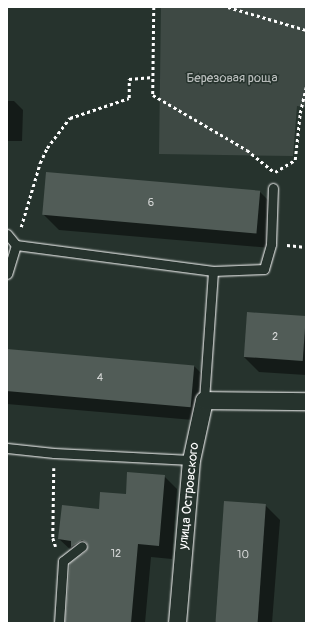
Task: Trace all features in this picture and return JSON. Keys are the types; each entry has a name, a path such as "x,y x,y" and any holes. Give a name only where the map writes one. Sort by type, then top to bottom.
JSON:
{"street":[{"path":"204,400 306,401"},
{"name":"улица Островского","path":"177,623 191,460 204,400"}],"lane":[{"path":"7,234 16,245 213,271 264,269 271,244 273,188"},
{"path":"7,274 16,245"},
{"path":"204,400 213,271"},
{"path":"7,448 54,453 191,460"},
{"path":"59,623 63,561 82,546"}],"path":[{"path":"154,7 153,95 247,150 274,172"},
{"path":"228,7 306,30"},
{"path":"16,245 40,163 47,148 70,118 129,98 129,79 154,77"},
{"path":"274,172 296,160 300,113 306,87"},
{"path":"273,188 274,172"},
{"path":"54,453 53,538 63,572"}],"green space":[{"name":"Березовая роща","path":"161,7 306,7 306,107 297,106 293,156 159,154"}],"building":[{"path":"46,172 260,191 256,234 42,215"},
{"path":"247,312 306,316 303,361 244,357"},
{"path":"7,349 194,365 191,407 7,391"},
{"path":"127,472 165,475 159,546 138,544 131,623 65,623 70,563 86,551 88,546 86,542 82,540 71,547 71,541 58,539 62,505 99,509 100,492 126,494"},
{"path":"224,501 266,504 258,623 215,623"}]}
